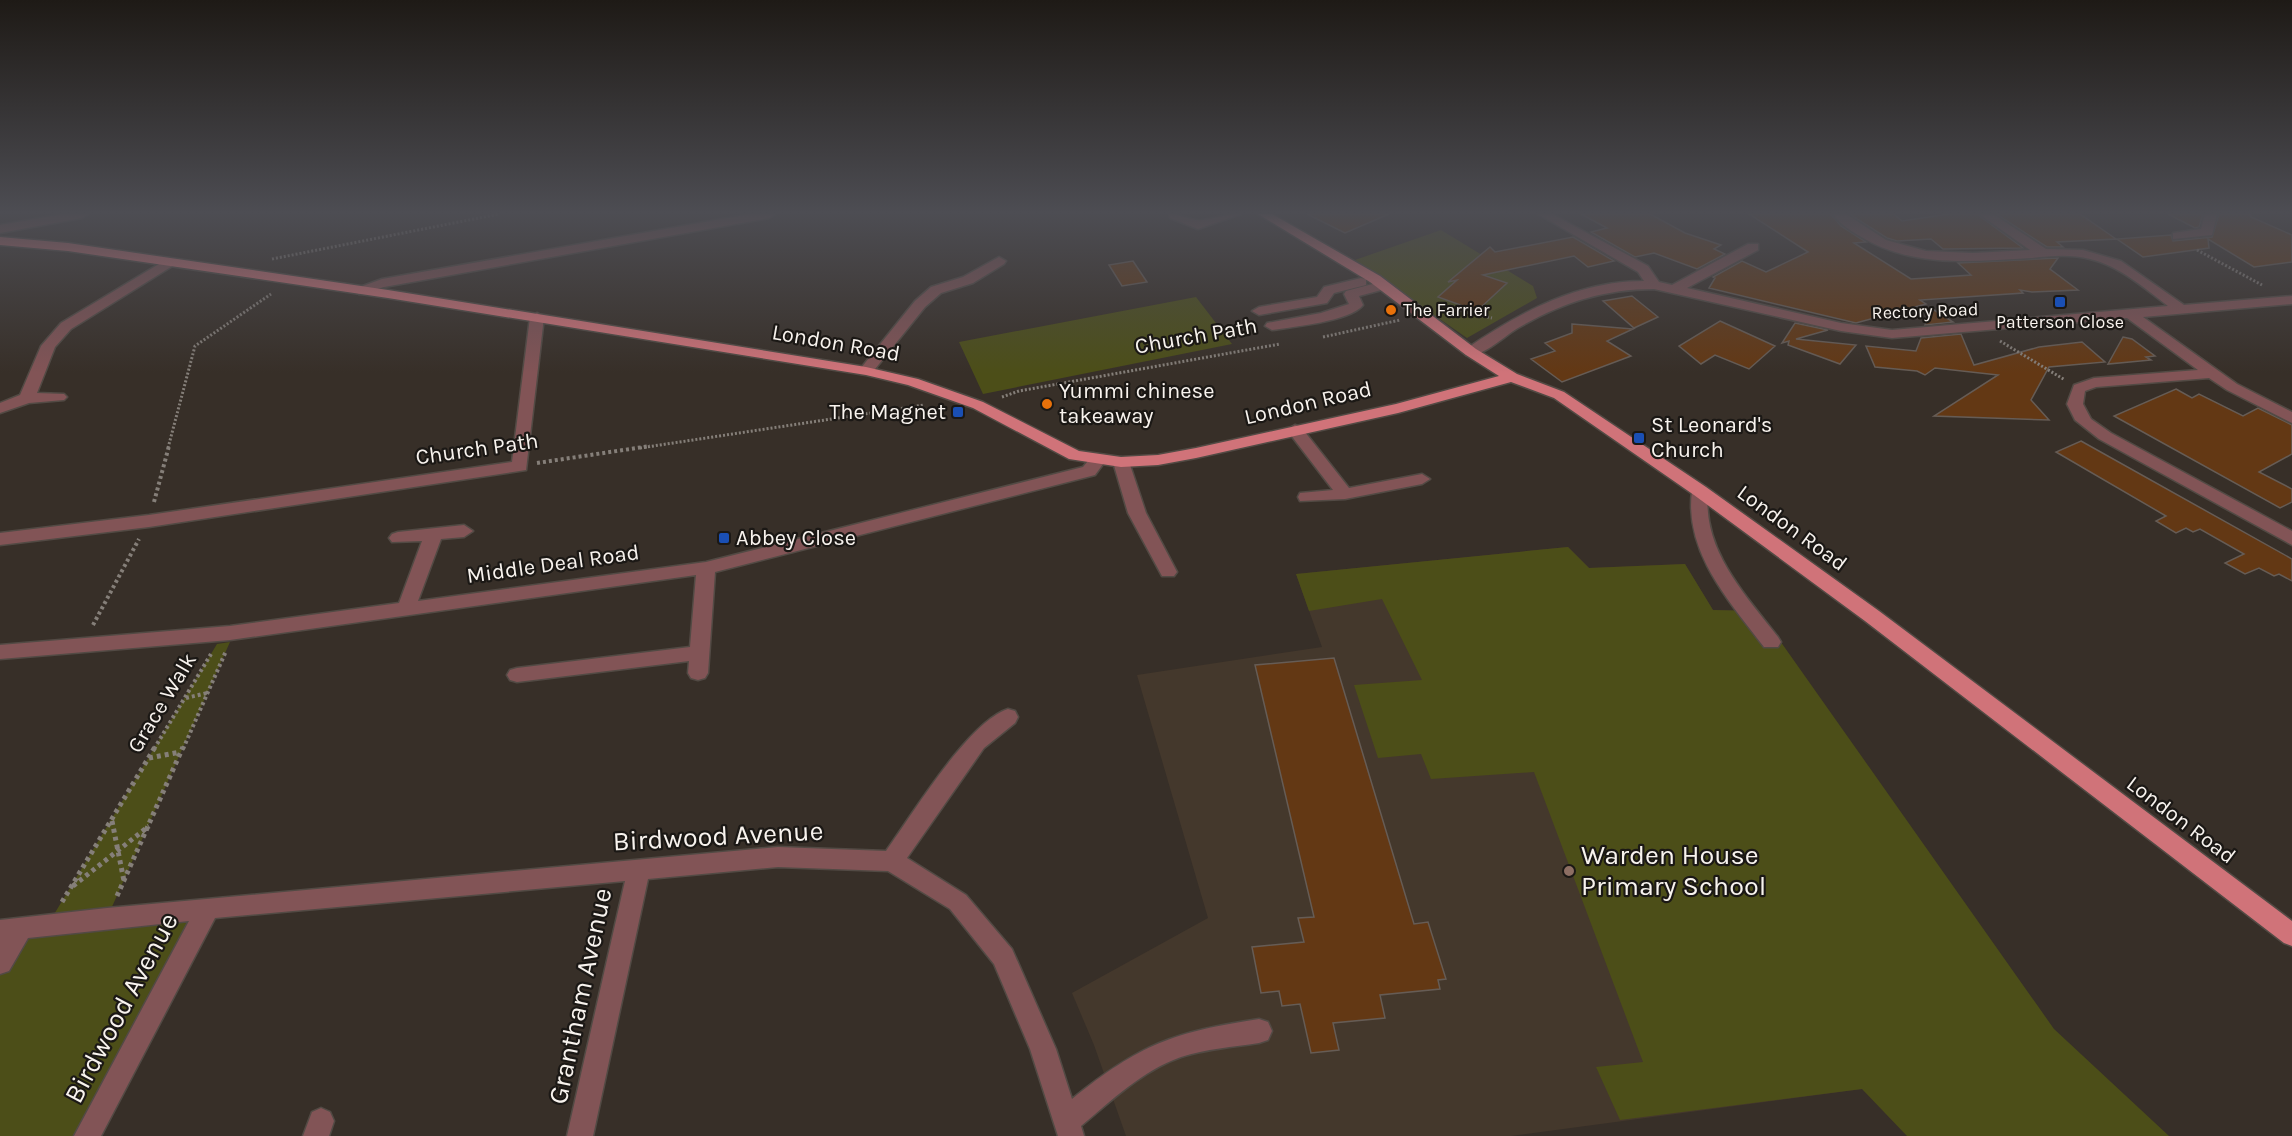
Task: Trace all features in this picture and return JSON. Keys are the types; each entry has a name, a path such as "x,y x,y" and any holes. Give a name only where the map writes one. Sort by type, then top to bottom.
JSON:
{"main road":[{"name":"London Road","path":"204,267 537,317 866,372 913,382 978,405 1075,455 1121,462 1158,460 1196,453 1398,408 1512,377 1559,395 1700,490 1872,616 2292,935"},
{"path":"1354,267 1379,282 1471,352 1512,377"}],"street":[{"path":"27,398 48,346 66,326 162,267"},
{"path":"359,290 382,283 472,267"},
{"path":"866,372 920,304 936,290 968,280 989,267"},
{"path":"1639,267 1654,285"},
{"path":"1675,289 1716,267"},
{"path":"2122,267 2181,309"},
{"path":"1259,311 1322,300 1329,290 1379,282"},
{"path":"1272,326 1323,317 1354,307 1356,305 1351,294 1379,282"},
{"name":"Rectory Road","path":"1471,352 1503,331 1576,295 1630,283 1675,289 1866,332 1892,334 2290,300"},
{"path":"2130,314 2246,395 2292,418"},
{"path":"520,466 537,317"},
{"path":"2212,373 2094,383 2079,388 2074,397 2074,407 2080,417 2091,427 2292,539"},
{"path":"0,408 27,398 59,397"},
{"path":"1295,430 1345,494"},
{"name":"Middle Deal Road","path":"0,652 83,643 230,633 706,568 1089,471 1098,460"},
{"path":"1121,462 1137,513 1168,572"},
{"name":"Church Path","path":"0,539 148,521 520,466"},
{"path":"1306,497 1345,494 1422,479"},
{"path":"1700,490 1696,513 1714,562 1772,642"},
{"path":"398,538 464,531"},
{"path":"406,609 433,536"},
{"path":"698,673 706,568"},
{"path":"517,675 698,653"},
{"path":"892,861 976,742 1008,717"},
{"name":"Birdwood Avenue","path":"0,963 11,930 107,918 778,857 892,861 958,902 1003,957 1043,1049 1069,1129"},
{"name":"Grantham Avenue","path":"580,1136 639,869"},
{"name":"Birdwood Avenue","path":"87,1136 208,909"},
{"path":"1069,1129 1120,1076 1153,1057 1198,1040 1259,1032"}],"path":[{"path":"2228,267 2290,300"},
{"path":"83,643 148,521 195,346 292,280"},
{"path":"1311,339 1428,318 1449,308 1496,319"},
{"path":"1977,327 2079,388"},
{"name":"Church Path","path":"978,405 1019,391 1288,342"},
{"name":"Church Path","path":"520,466 960,399"},
{"name":"Grace Walk","path":"107,918 230,642"},
{"name":"Grace Walk","path":"47,926 217,644"},
{"path":"185,698 207,693"},
{"path":"148,758 181,752"},
{"path":"112,820 124,882"},
{"path":"71,888 150,825"}],"shaded area":[{"path":"1365,267 1502,267 1533,286 1537,298 1467,338"},
{"path":"1196,297 1232,344 983,394 959,342"},
{"name":"Warden House Primary School","path":"1568,547 1589,568 1685,564 1713,610 1759,611 1862,1089 1511,1136 1126,1136 1094,1045 1072,993 1208,918 1137,675 1322,647 1296,574"},
{"path":"1568,547 1589,568 1685,564 1713,610 1759,611 2054,1029 2169,1136 1907,1136 1862,1089 1620,1120 1596,1067 1643,1062 1534,772 1431,779 1421,754 1378,758 1354,685 1422,680 1382,599 1309,611 1296,574"},
{"path":"230,642 107,918 208,909 87,1136 0,1136 0,963 21,929 47,926 217,644"}],"building":[{"path":"1110,267 1137,267 1147,282 1122,286"},
{"path":"1466,267 1521,267 1483,275 1507,283 1477,311 1438,297 1457,280 1448,282"},
{"path":"1731,267 1755,267 1766,272 1776,267 1892,267 1911,279 1971,275 1962,267 2051,267 2050,269 2078,290 2032,292 2020,290 2023,293 1920,300 1926,304 1856,323 1709,288 1715,278 1713,277"},
{"path":"1632,296 1658,317 1634,328 1603,301"},
{"path":"1931,308 1953,322 1925,325"},
{"path":"1720,321 1775,346 1749,369 1715,355 1701,364 1679,346"},
{"path":"1795,323 1828,330 1796,339 1856,345 1840,364 1788,345 1789,341 1782,343"},
{"path":"1572,324 1633,329 1607,341 1631,356 1562,382 1531,359 1555,351 1545,343 1572,333"},
{"path":"1961,334 1974,365 2039,347 2082,342 2105,362 2049,367 2031,400 2049,420 1934,416 1998,375 1935,368 1925,375 1917,371 1875,367 1866,346 1916,351 1921,338"},
{"path":"2123,337 2132,339 2155,356 2146,357 2151,360 2108,364"},
{"path":"2176,389 2192,398 2199,394 2243,416 2258,408 2292,425 2292,454 2259,472 2292,489 2292,502 2280,508 2114,416"},
{"path":"2081,441 2292,559 2292,581 2279,574 2274,576 2259,568 2245,574 2225,563 2244,554 2200,529 2193,532 2186,528 2176,533 2156,521 2166,516 2056,452"},
{"path":"1334,658 1414,924 1428,922 1446,979 1438,980 1440,989 1380,995 1385,1018 1333,1023 1339,1050 1311,1053 1300,1004 1282,1006 1279,991 1261,993 1252,947 1304,942 1298,918 1314,917 1255,665"}],"place":[{"name":"Patterson Close","path":"2060,302"},
{"name":"The Farrier","path":"1391,310"},
{"name":"Yummi chinese takeaway","path":"1047,404"},
{"name":"The Magnet","path":"958,412"},
{"name":"St Leonard's Church","path":"1639,438"},
{"name":"Abbey Close","path":"724,538"},
{"name":"Warden House Primary School","path":"1569,871"}]}
